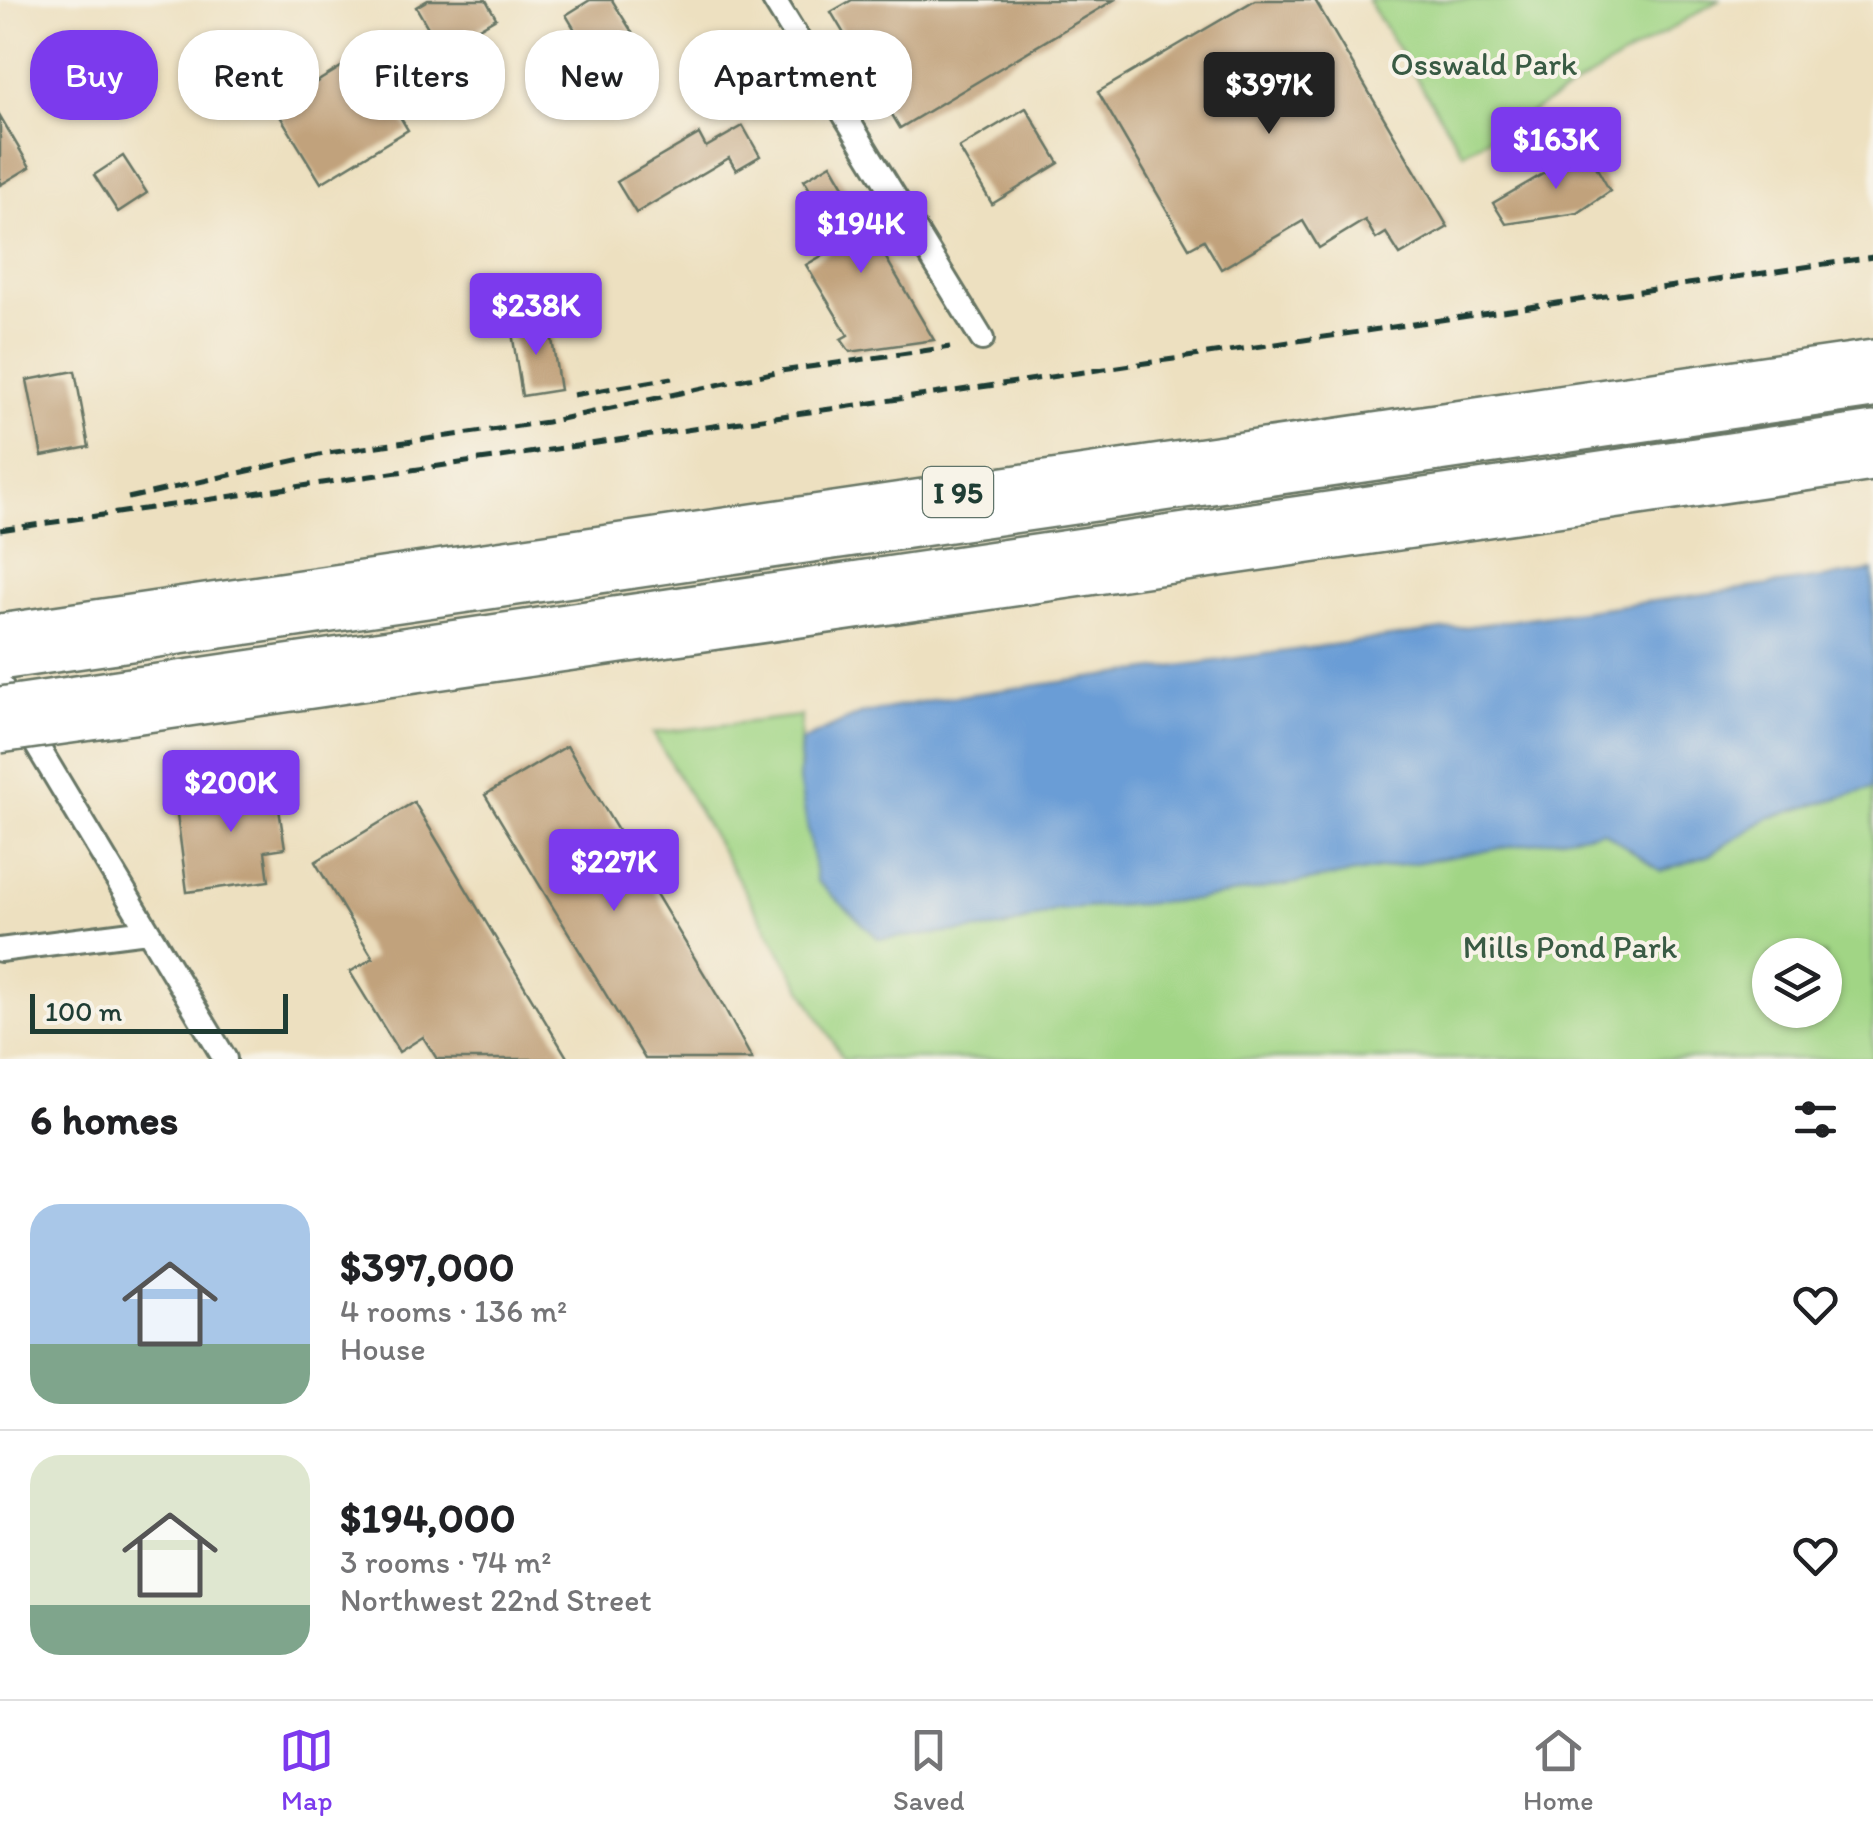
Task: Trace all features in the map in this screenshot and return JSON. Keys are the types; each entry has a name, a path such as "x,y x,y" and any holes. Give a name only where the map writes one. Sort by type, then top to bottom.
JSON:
{"highway":[{"name":"I 95","path":"0,632 51,640 1873,358"},
{"path":"0,662 51,640 1873,390"},
{"path":"0,736 91,707 1873,430"},
{"path":"0,705 91,707 1873,462"}],"street":[{"path":"774,0 982,339"},
{"path":"0,684 225,1059"},
{"path":"0,950 147,931"}],"green space":[{"name":"Osswald Park","path":"1368,0 1719,0 1463,153"},
{"name":"Mills Pond Park","path":"801,716 799,781 1003,928 1056,910 1603,831 1661,870 1709,855 1768,818 1873,788 1873,1059 843,1059 653,733"}],"water":[{"path":"1873,571 1873,788 1768,818 1709,855 1661,871 1603,831 1196,900 1056,910 1003,928 879,939 817,881 799,781 801,741 860,714 936,699"}],"building":[{"path":"428,0 486,0 496,18 475,30 429,30 416,7"},
{"path":"590,0 612,0 631,30 575,30 566,15"},
{"path":"852,0 1114,0 900,128 895,120 912,120 912,30 842,30 831,12"},
{"path":"1255,0 1315,0 1448,227 1400,255 1386,233 1376,239 1365,220 1319,248 1303,221 1221,269 1204,240 1189,248 1098,92"},
{"path":"339,68 339,120 402,120 408,130 321,183 282,120 319,120 319,81"},
{"path":"1026,108 1059,163 992,204 959,148"},
{"path":"0,116 30,167 0,185"},
{"path":"743,126 760,156 736,170 729,158 636,213 617,182 699,134 706,147"},
{"path":"1586,149 1610,191 1578,213 1506,224 1493,203"},
{"path":"123,156 147,193 118,212 94,175"},
{"path":"831,164 934,340 850,352 841,339 848,335 806,265 842,244 804,180"},
{"path":"549,320 560,390 522,396 511,326"},
{"path":"75,371 89,447 42,456 27,380"},
{"path":"567,746 752,1059 645,1059 485,795"},
{"path":"294,783 297,807 279,809 285,848 265,851 269,881 187,892 175,799"},
{"path":"414,802 568,1059 437,1059 423,1037 399,1052 350,972 373,958 315,862"}],"railway":[{"path":"0,530 1873,257"},
{"path":"128,498 328,453 547,422 781,371 950,347"},
{"path":"573,395 672,378"}]}
